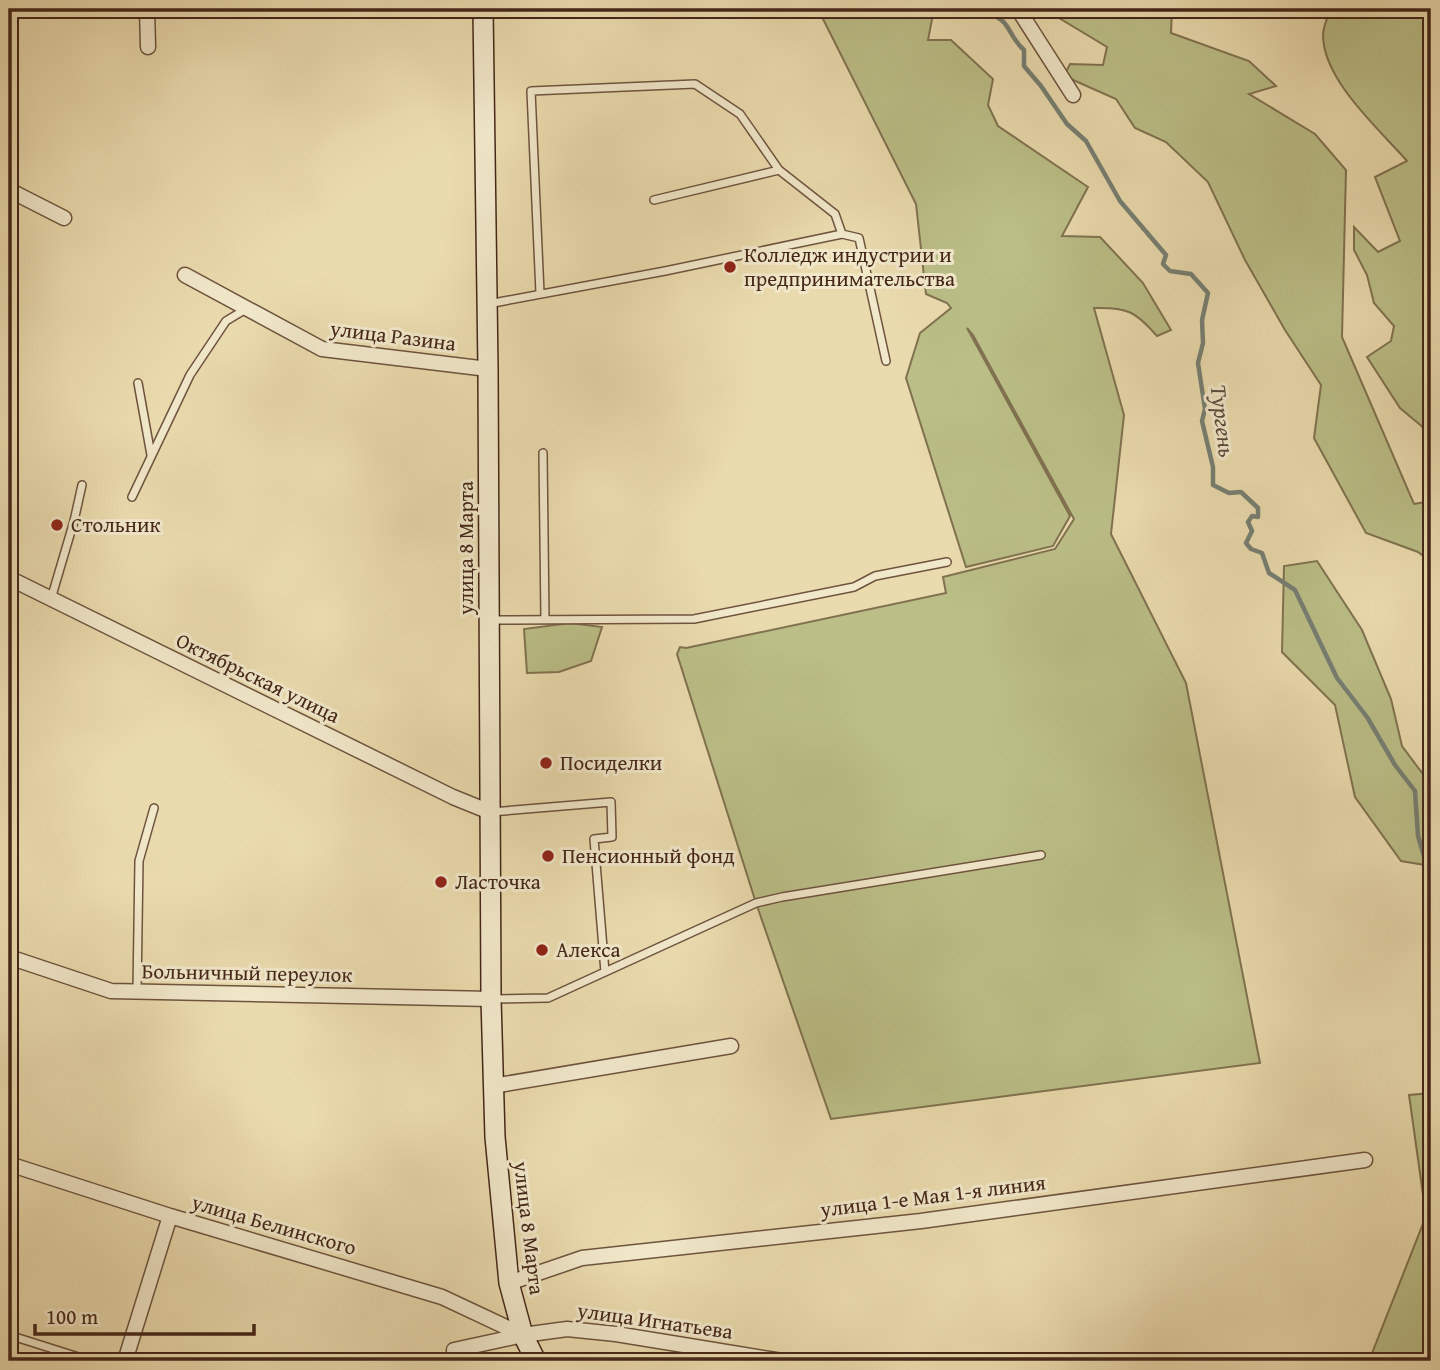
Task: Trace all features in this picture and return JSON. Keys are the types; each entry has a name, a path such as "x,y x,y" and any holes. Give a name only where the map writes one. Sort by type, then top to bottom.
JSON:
{"main road":[{"name":"улица 8 Марта","path":"483,9 488,304 493,1086 495,1137 509,1283 523,1335 536,1361"}],"street":[{"path":"147,9 148,47"},
{"path":"1018,9 1073,95"},
{"path":"9,190 64,218"},
{"name":"улица Разина","path":"185,275 322,349 488,369"},
{"name":"Октябрьская улица","path":"9,578 453,797 490,812"},
{"name":"Больничный переулок","path":"9,957 111,991 491,999"},
{"path":"493,1086 731,1046"},
{"name":"улица 1-е Мая 1-я линия","path":"509,1283 582,1258 921,1221 1365,1160"},
{"name":"улица Белинского","path":"9,1164 170,1216 442,1297 523,1335"},
{"path":"125,1361 170,1216"},
{"name":"улица Игнатьева","path":"523,1335 567,1329 616,1334 782,1361"},
{"path":"454,1361 454,1350 523,1335"}],"lane":[{"path":"540,293 531,91 695,84 740,114 779,170 835,214 842,234"},
{"path":"654,200 779,170"},
{"path":"488,304 842,234 859,237 886,361"},
{"path":"132,496 190,375 226,321 247,309"},
{"path":"138,383 152,455"},
{"path":"543,453 545,620"},
{"path":"50,600 82,485"},
{"path":"489,620 694,620 854,587 876,576 947,562"},
{"path":"490,812 611,802 612,837 594,839 605,972"},
{"path":"137,992 139,860 153,808"},
{"path":"491,999 548,998 756,903 1041,855"},
{"path":"9,1335 91,1361"}],"green space":[{"path":"818,9 934,9 928,40 951,40 993,79 988,105 998,126 1088,187 1062,236 1100,237 1143,283 1171,330 1157,336 1130,312 1115,308 1094,308 1124,415 1111,534 1186,683 1260,1063 831,1119 756,903 677,654 680,647 686,648 946,593 943,577 1055,549 1074,519 967,328 1070,516 1053,546 966,567 906,378 920,333 951,308 947,303 926,294 916,204"},
{"path":"1049,9 1172,9 1171,33 1249,61 1276,86 1249,94 1315,134 1346,170 1342,337 1414,504 1431,501 1431,562 1418,552 1366,533 1314,438 1321,385 1285,330 1245,260 1208,182 1166,142 1135,128 1116,99 1064,76 1070,64 1103,65 1107,47 1049,12"},
{"path":"1330,9 1431,9 1431,425 1424,428 1400,408 1367,357 1391,341 1394,326 1374,303 1367,275 1354,250 1354,227 1378,252 1400,241 1375,177 1407,161 1354,103 1332,69 1325,52 1323,35"},
{"path":"1317,561 1362,630 1391,699 1402,746 1431,785 1431,866 1401,861 1355,797 1335,705 1282,652 1284,566"},
{"path":"570,623 602,627 591,661 559,672 527,673 524,629"},
{"path":"1431,1093 1431,1361 1369,1361 1426,1216 1409,1095"}],"waterway":[{"name":"Тургень","path":"988,9 988,13 1005,24 1024,50 1024,66 1067,124 1086,141 1120,201 1166,255 1163,264 1170,271 1191,274 1208,293 1202,320 1203,343 1198,363 1205,409 1202,421 1213,467 1213,485 1229,493 1241,492 1258,508 1258,517 1252,516 1248,522 1252,531 1246,543 1251,549 1262,553 1269,573 1295,590 1337,678 1367,717 1395,765 1415,791 1418,836 1431,873"},
{"path":"1422,1361 1431,1346"}],"place":[{"name":"Колледж индустрии и предпринимательства","path":"730,267"},
{"name":"Стольник","path":"57,525"},
{"name":"Посиделки","path":"546,763"},
{"name":"Пенсионный фонд","path":"548,856"},
{"name":"Ласточка","path":"441,882"},
{"name":"Алекса","path":"542,950"}]}
